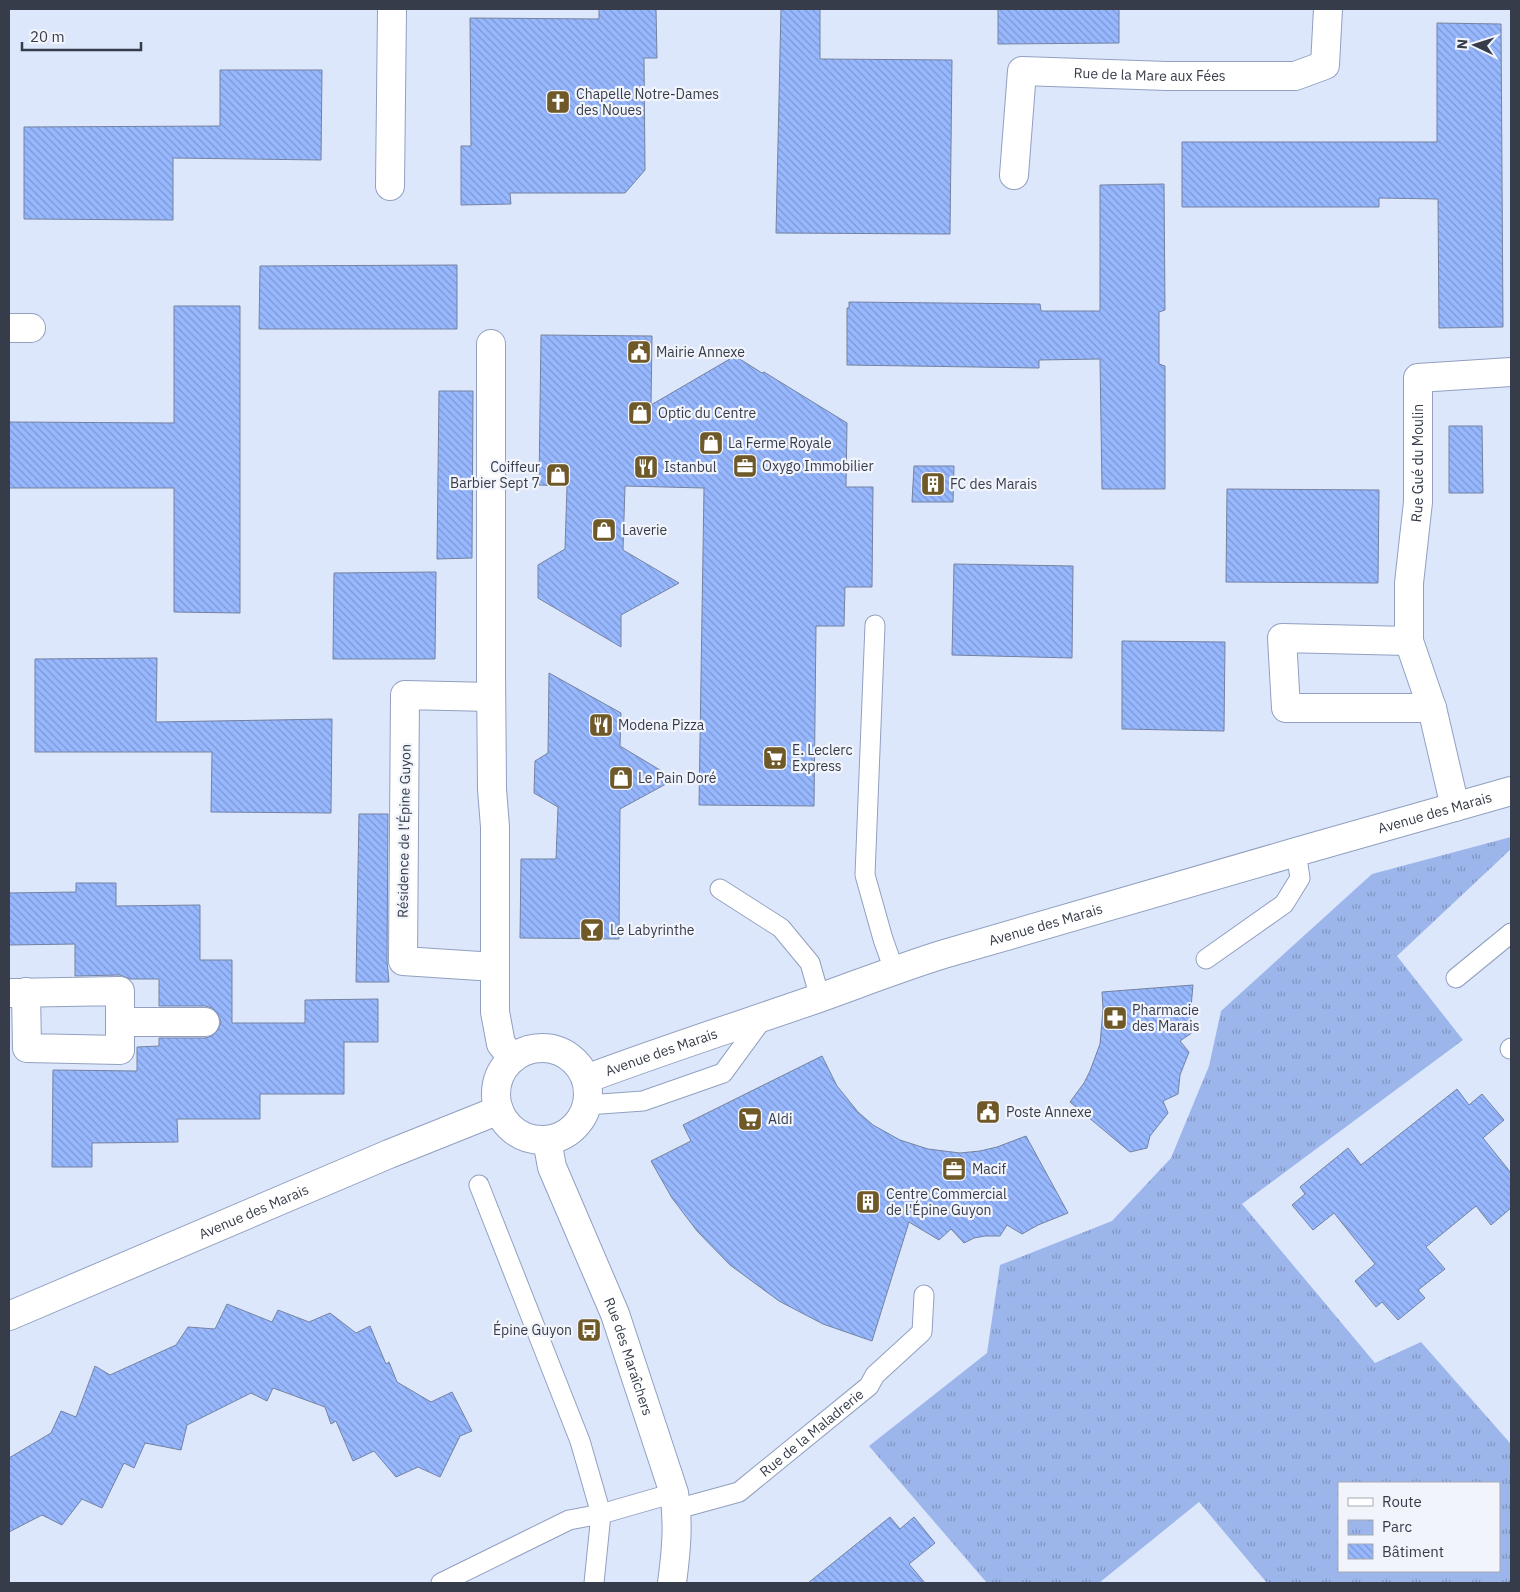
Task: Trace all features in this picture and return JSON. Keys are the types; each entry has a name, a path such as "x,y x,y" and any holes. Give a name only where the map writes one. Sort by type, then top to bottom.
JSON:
{"street":[{"path":"390,186 392,9"},
{"name":"Rue de la Mare aux Fées","path":"1014,176 1022,71 1167,76 1294,76 1325,65 1328,9"},
{"path":"491,344 491,697 492,789 495,827 496,1012 501,1044 513,1058 504,1068 498,1081 496,1096 499,1110 513,1129 524,1136 547,1140 561,1136 573,1128 582,1118 587,1092"},
{"name":"Rue Gué du Moulin","path":"1455,807 1432,708 1409,641 1409,583 1418,502 1418,378 1511,372"},
{"path":"1409,641 1282,638 1286,708 1432,708"},
{"name":"Résidence de l'Épine Guyon","path":"491,697 406,695 403,960 495,967"},
{"name":"Avenue des Marais","path":"513,1058 526,1050 540,1047 556,1049 569,1056 579,1066 587,1092 632,1062 820,998 894,970 1511,791"},
{"path":"120,991 120,1050 27,1048 17,993 120,991"},
{"path":"120,1022 205,1022"},
{"name":"Avenue des Marais","path":"9,1316 380,1158 499,1110"},
{"name":"Rue des Maraîchers","path":"547,1140 552,1167 615,1314 676,1501 676,1553 672,1583"}],"lane":[{"path":"875,625 865,875 882,939 894,970"},
{"path":"1206,959 1284,904 1300,878 1296,852"},
{"path":"720,888 781,928 810,963 820,998"},
{"path":"1456,978 1511,933"},
{"path":"587,1092 643,1101 723,1073 764,1017"},
{"path":"479,1185 580,1441 601,1514 594,1583"},
{"name":"Rue de la Maladrerie","path":"441,1583 569,1520 739,1492 869,1386 875,1375 922,1332 924,1295"}],"green space":[{"path":"1511,837 1511,849 1397,956 1463,1040 1242,1204 1375,1363 1421,1342 1511,1442 1511,1583 1267,1583 1199,1502 1099,1583 987,1583 869,1446 987,1353 1000,1265 1112,1221 1171,1158 1209,1066 1221,1011 1372,874"}],"building":[{"name":"Chapelle Notre-Dames des Noues","path":"599,9 656,9 657,58 644,58 645,170 625,193 510,193 511,204 461,205 461,146 471,146 470,18 599,19"},
{"path":"781,9 820,9 820,59 952,60 950,234 776,233"},
{"path":"998,9 1119,9 1119,43 998,44"},
{"path":"1437,23 1501,24 1503,327 1439,328 1438,199 1379,198 1379,207 1182,207 1182,142 1437,142"},
{"path":"220,70 322,70 321,160 173,158 173,220 24,219 24,127 220,126"},
{"path":"1164,184 1165,310 1159,312 1159,364 1165,366 1165,489 1102,489 1100,359 1039,360 1039,368 847,365 847,308 849,308 849,302 1040,304 1041,311 1100,311 1100,185"},
{"path":"457,265 457,329 259,329 260,266"},
{"path":"174,306 240,306 240,613 174,612 174,488 9,488 9,422 174,423"},
{"path":"541,335 652,336 651,405 735,356 847,423 846,487 873,487 872,587 845,587 844,626 816,626 814,806 699,805 704,488 625,486 623,550 679,583 621,615 621,647 538,598 538,565 565,549 567,486 539,485"},
{"path":"439,391 473,391 472,558 437,559"},
{"path":"1449,426 1482,426 1483,493 1449,493"},
{"name":"FC des Marais","path":"914,466 954,466 953,502 912,502"},
{"path":"1227,489 1379,490 1378,583 1226,582"},
{"path":"954,564 1073,566 1072,658 952,655"},
{"path":"436,572 435,659 333,659 334,573"},
{"path":"1122,641 1225,642 1224,731 1122,729"},
{"path":"157,658 156,722 332,719 331,813 211,812 212,752 35,752 35,659"},
{"path":"549,673 621,713 620,746 675,779 620,809 619,939 520,938 521,859 556,859 558,807 534,793 535,761 548,753"},
{"path":"359,814 388,814 387,961 389,982 356,982"},
{"path":"76,883 116,883 116,906 200,905 200,960 232,960 232,1023 305,1023 305,1000 378,999 378,1042 344,1042 344,1094 260,1094 260,1119 177,1119 178,1142 92,1143 92,1167 52,1167 53,1070 137,1071 137,1047 159,1046 159,1038 205,1038 212,1036 218,1030 221,1022 218,1014 212,1008 205,1006 159,1006 159,979 130,979 120,975 75,976 75,944 9,945 9,893 76,892"},
{"path":"1193,985 1190,1018 1193,1032 1180,1041 1189,1052 1180,1075 1178,1094 1163,1101 1168,1113 1150,1136 1147,1148 1130,1152 1070,1102 1084,1083 1100,1044 1103,1009 1102,992"},
{"name":"Centre Commercial de l'Épine Guyon","path":"822,1056 837,1086 858,1112 873,1125 900,1140 928,1149 960,1153 997,1147 1026,1136 1068,1213 1038,1225 1022,1234 1007,1225 1000,1236 974,1238 964,1243 951,1229 939,1240 909,1222 872,1341 823,1324 779,1301 730,1265 697,1231 672,1198 651,1161 691,1141 683,1125"},
{"path":"1457,1089 1469,1105 1482,1094 1504,1120 1483,1138 1511,1173 1511,1208 1491,1225 1476,1206 1426,1247 1445,1269 1418,1290 1425,1298 1398,1320 1382,1302 1376,1307 1355,1281 1375,1264 1334,1213 1313,1230 1292,1205 1305,1194 1300,1187 1348,1148 1361,1165"},
{"path":"227,1304 272,1322 278,1310 309,1322 330,1313 356,1333 370,1326 386,1364 389,1362 397,1382 431,1402 452,1392 472,1431 460,1436 440,1477 418,1467 396,1477 374,1451 353,1461 336,1421 331,1424 325,1407 273,1388 267,1401 251,1393 187,1425 181,1450 145,1443 134,1468 124,1463 102,1508 82,1499 62,1525 42,1515 9,1532 9,1458 51,1433 61,1411 76,1417 95,1366 110,1375 176,1345 188,1327 215,1329"},
{"path":"890,1517 900,1529 914,1517 935,1543 909,1564 925,1583 808,1583"}],"place":[{"name":"Chapelle Notre-Dames des Noues","path":"558,102"},
{"name":"Mairie Annexe","path":"639,352"},
{"name":"Optic du Centre","path":"640,413"},
{"name":"La Ferme Royale","path":"711,443"},
{"name":"Oxygo Immobilier","path":"745,466"},
{"name":"Istanbul","path":"646,467"},
{"name":"Coiffeur Barbier Sept 7","path":"558,475"},
{"name":"FC des Marais","path":"933,484"},
{"name":"Laverie","path":"604,530"},
{"name":"Modena Pizza","path":"601,725"},
{"name":"E. Leclerc Express","path":"775,758"},
{"name":"Le Pain Doré","path":"621,778"},
{"name":"Le Labyrinthe","path":"592,930"},
{"name":"Pharmacie des Marais","path":"1115,1018"},
{"name":"Poste Annexe","path":"988,1112"},
{"name":"Aldi","path":"750,1119"},
{"name":"Macif","path":"954,1169"},
{"name":"Centre Commercial de l'Épine Guyon","path":"868,1202"},
{"name":"Épine Guyon","path":"589,1330"}]}
